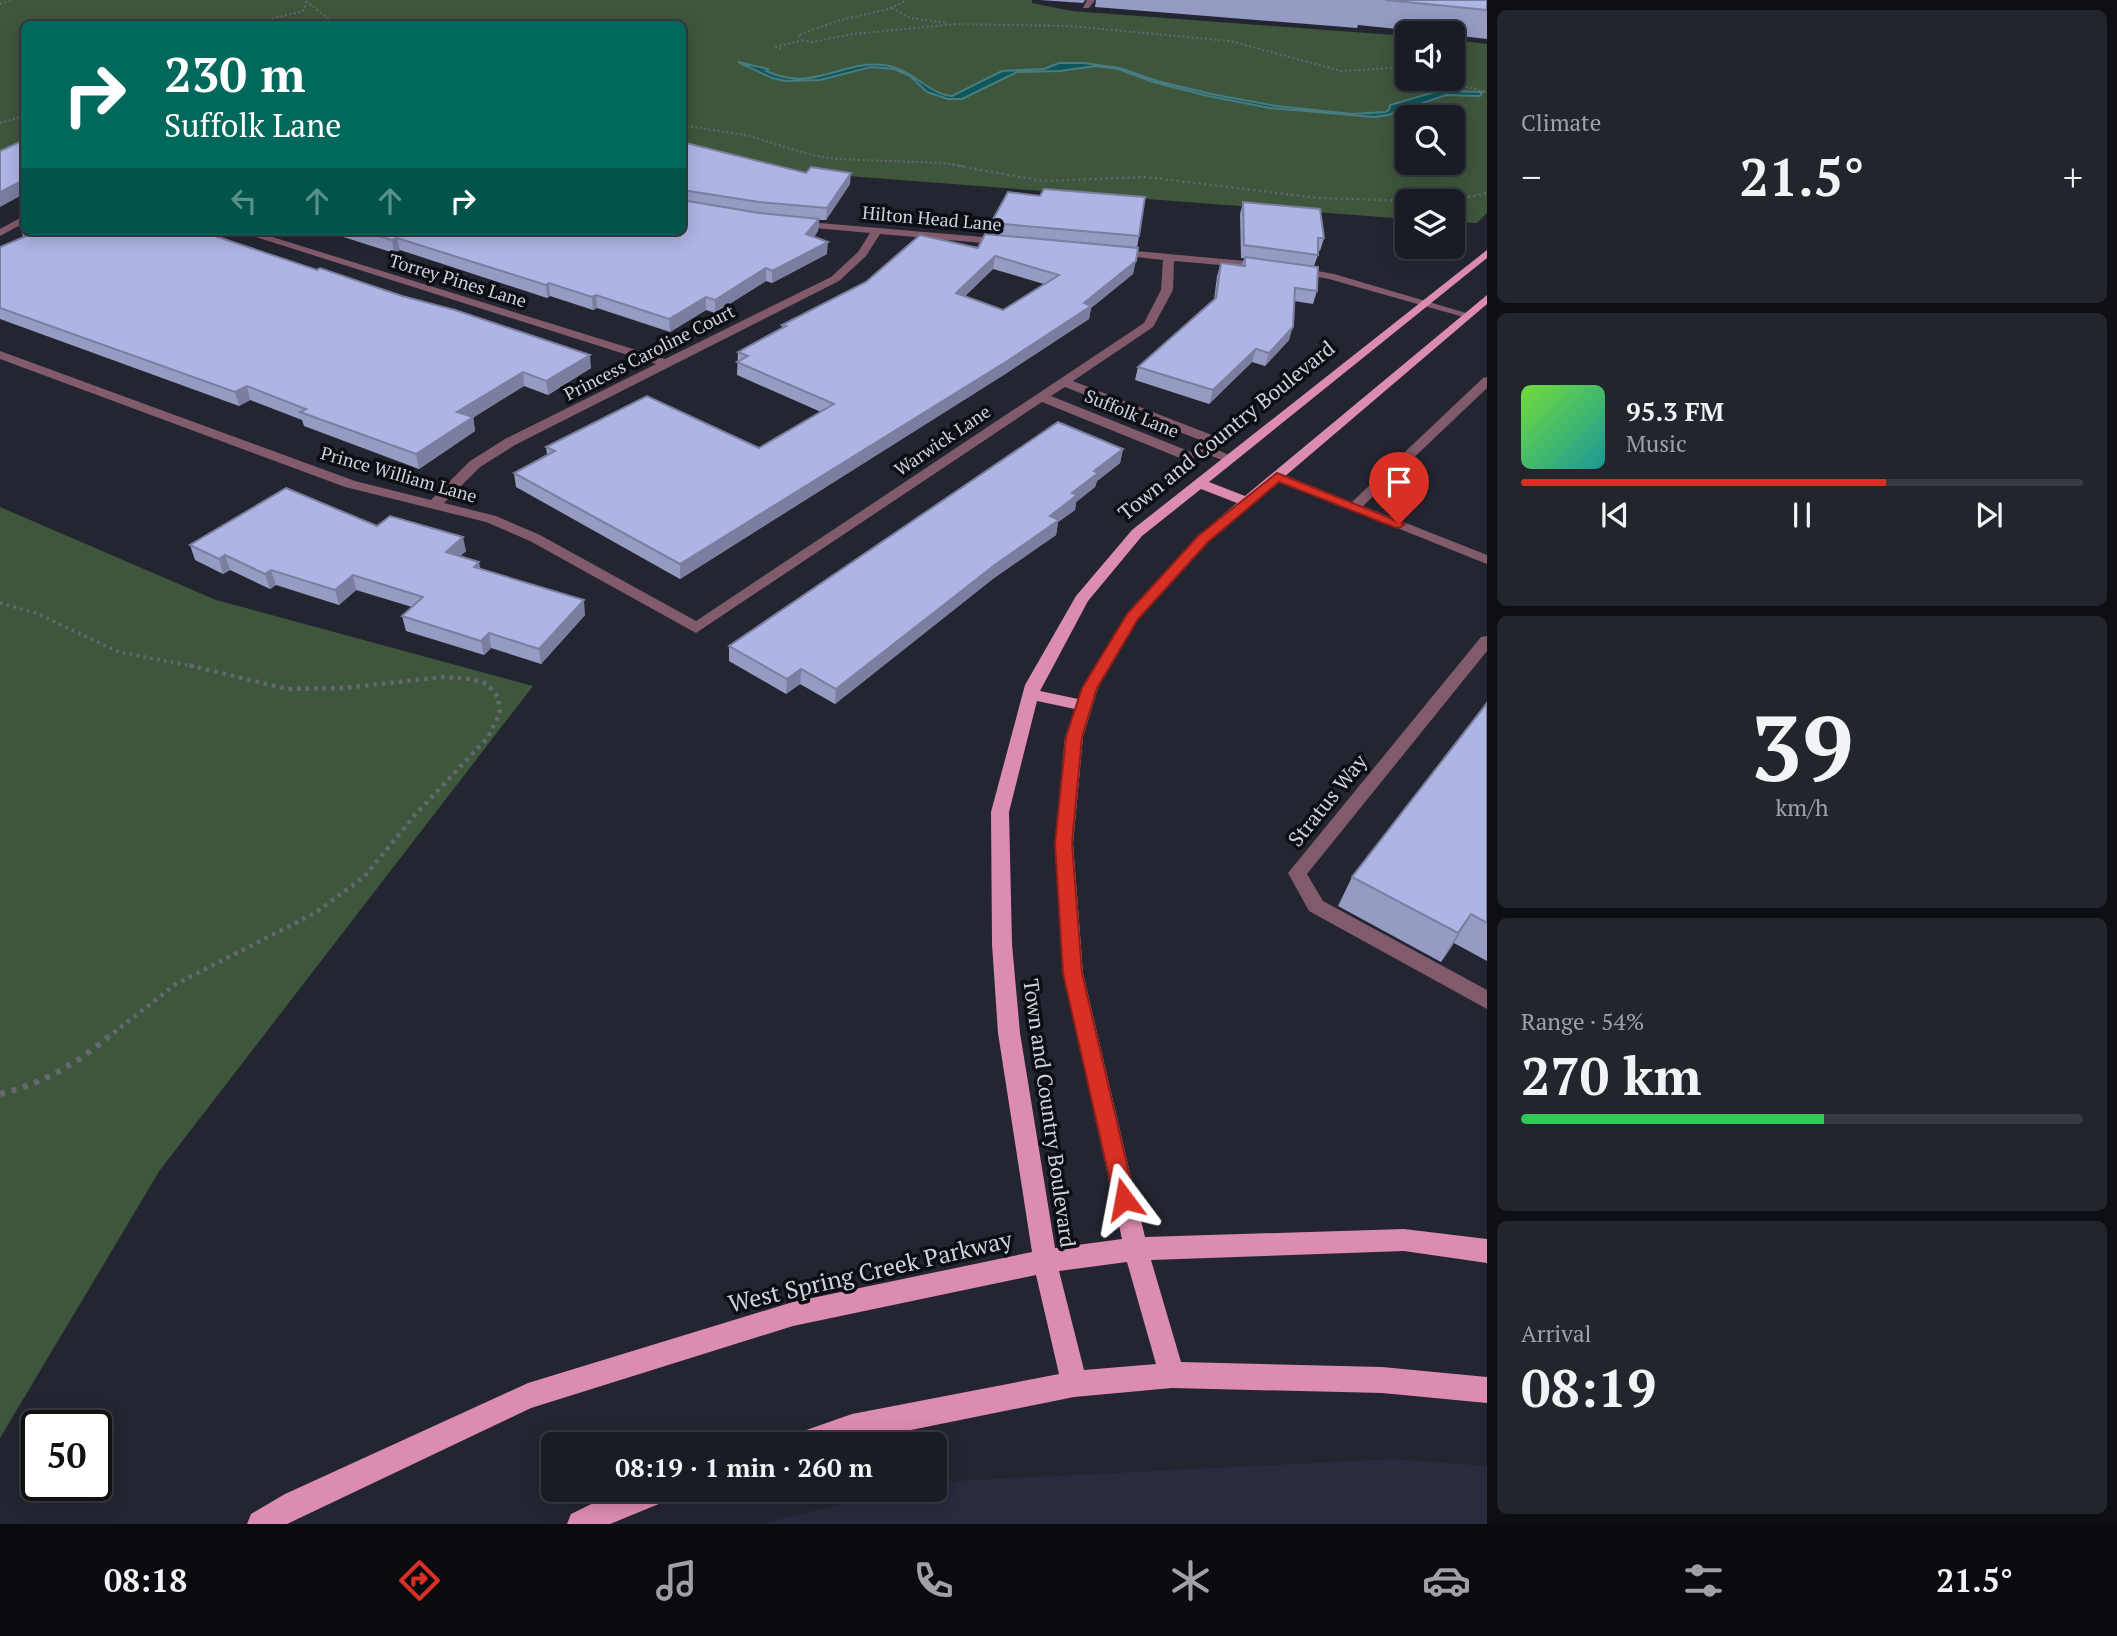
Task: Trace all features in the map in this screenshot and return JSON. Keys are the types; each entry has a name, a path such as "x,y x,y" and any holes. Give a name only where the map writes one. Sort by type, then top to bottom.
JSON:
{"main road":[{"name":"Town and Country Boulevard","path":"1074,1384 1045,1261 1009,1033 1002,944 1000,812 1031,694 1081,599 1137,533 1487,253"},
{"name":"Town and Country Boulevard","path":"1172,1375 1136,1249 1073,973 1064,843 1074,737 1090,688 1132,617 1203,539 1487,298"},
{"path":"1199,483 1247,502"},
{"path":"1031,694 1084,706"},
{"name":"West Spring Creek Parkway","path":"261,1524 295,1504 528,1396 793,1314 1045,1261 1136,1249 1404,1240 1487,1251"},
{"path":"837,1432 1074,1384 1172,1375 1382,1380 1487,1390"},
{"path":"581,1524 624,1502"}],"street":[{"path":"0,233 21,221"},
{"name":"Hilton Head Lane","path":"785,223 1016,243"},
{"name":"Princess Caroline Court","path":"434,505 475,464 510,442 835,279 862,254 877,231"},
{"name":"Torrey Pines Lane","path":"255,235 664,363"},
{"path":"1099,251 1258,265 1330,275 1467,315"},
{"name":"Warwick Lane","path":"696,628 1149,325 1167,290 1169,257"},
{"name":"Prince William Lane","path":"0,355 350,484 491,519 535,538 696,628"},
{"path":"1354,507 1487,381"},
{"name":"Suffolk Lane","path":"1063,382 1212,440 1209,451"},
{"name":"Suffolk Lane","path":"1041,397 1190,457 1209,451 1230,459"},
{"path":"1277,477 1487,560"},
{"name":"Stratus Way","path":"1487,641 1297,873 1316,906 1487,1000"}],"path":[{"path":"0,4 13,0"},
{"path":"262,21 303,11 306,0 332,21"},
{"path":"803,40 798,35 841,20 892,8 907,0"},
{"path":"892,8 894,12 909,17 956,24"},
{"path":"781,49 776,47 803,40 812,42 853,34 956,24 1070,26 1140,35 1216,39 1255,46 1315,66 1340,71 1395,68"},
{"path":"1465,86 1487,92"},
{"path":"0,123 21,117"},
{"path":"686,126 750,136 810,155 836,159 944,163 1043,181 1146,177 1320,198 1395,199"},
{"path":"1465,198 1487,193"},
{"path":"0,603 36,613 119,652 203,668 287,689 343,688 444,677 471,679 487,684 498,697 500,713 488,737 415,815 364,877 315,913 176,984 133,1015 82,1060 21,1089 0,1094"}],"shaded area":[{"path":"0,0 1032,0 1032,3 1072,11 1395,35 1395,91 1465,91 1465,41 1487,44 1487,213 1477,223 1465,222 1465,189 1395,189 1395,218 809,173 686,145 686,21 21,21 21,147 0,158"},
{"path":"738,62 768,69 766,71 783,77 798,79 854,67 884,65 903,71 935,91 952,96 1002,71 1044,69 1059,63 1084,63 1120,68 1157,81 1211,94 1276,106 1353,114 1385,112 1390,105 1438,91 1482,92 1480,96 1446,95 1417,105 1395,105 1395,113 1374,117 1270,108 1208,96 1153,82 1118,69 1096,66 1060,71 1017,72 962,99 948,99 927,92 910,76 894,69 871,67 820,80 786,81 772,78"},
{"path":"0,507 216,600 533,686 160,1170 0,1438"},
{"path":"1393,1459 1487,1466 1487,1524 762,1524 849,1502 947,1502 947,1481"}],"building":[{"path":"1386,0 1487,0 1487,10"},
{"path":"21,141 21,182 0,192 0,151"},
{"path":"686,143 806,173 811,167 851,173 827,208 759,202 686,191"},
{"path":"1044,189 1145,197 1139,236 991,223 1008,192 1040,196"},
{"path":"686,201 759,213 819,219 806,234 828,242 772,271 766,268 715,300 706,297 669,319 596,295 592,297 549,283 546,285 397,238 392,240 375,235 686,235"},
{"path":"1243,202 1320,209 1324,238 1318,238 1318,255 1244,245"},
{"path":"985,234 1138,248 1136,261 1084,303 1091,306 680,564 514,473 555,451 546,447 647,396 759,448 834,404 737,362 748,356 738,352 786,326 782,325 866,282 920,235 978,248","holes":["995,256 1059,275 1003,310 956,293"]},
{"path":"28,235 212,235 590,355 546,381 523,372 457,412 473,417 416,454 300,412 306,409 247,386 235,392 0,308 0,247"},
{"path":"1245,257 1318,267 1317,291 1295,288 1293,327 1269,353 1256,349 1213,390 1138,367 1216,298 1221,263 1245,266"},
{"path":"1058,422 1123,449 1094,471 1098,473 1072,493 1077,495 1050,516 1059,520 996,564 836,689 801,669 787,679 729,646"},
{"path":"286,488 377,526 390,516 463,537 446,552 479,562 474,567 584,600 539,649 489,633 481,641 402,616 423,597 353,575 335,590 271,570 265,574 225,555 219,559 190,545"},
{"path":"1487,703 1487,923 1471,914 1458,933 1352,877"}],"route":[{"path":"1124,1199 1073,973 1064,843 1074,737 1090,688 1132,617 1203,539 1277,477 1399,524"}]}
